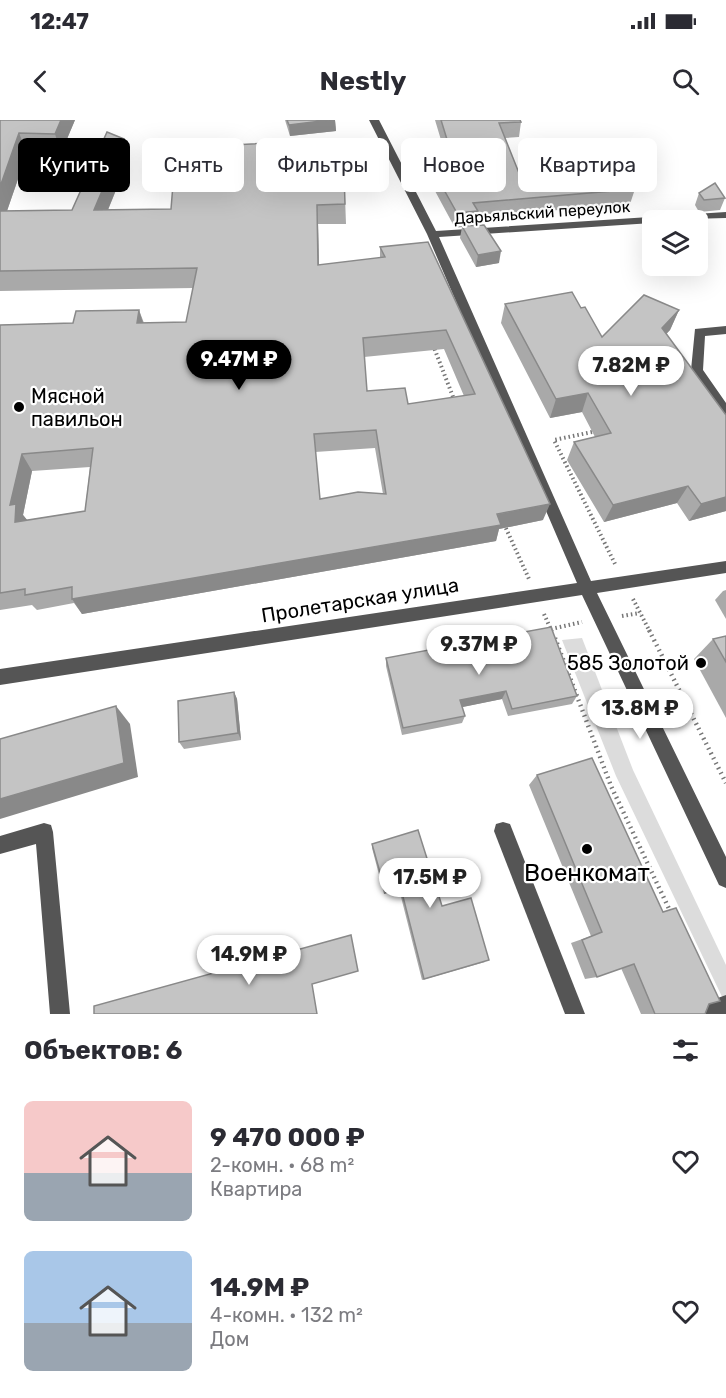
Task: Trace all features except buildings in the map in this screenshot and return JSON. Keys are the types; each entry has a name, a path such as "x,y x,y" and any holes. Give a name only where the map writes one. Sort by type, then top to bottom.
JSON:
{"street":[{"path":"374,120 432,234 586,587 726,878"},
{"name":"Дарьяльский переулок","path":"432,234 726,215"},
{"path":"726,330 699,332 698,370 726,413"},
{"name":"Пролетарская улица","path":"0,677 726,567"},
{"path":"503,831 575,1014"},
{"path":"0,845 44,832 60,1014"},
{"path":"700,1014 726,1005"}],"path":[{"path":"432,341 457,408"},
{"path":"501,518 563,655 611,786 676,923"}],"shaded area":[{"path":"582,638 633,770 726,965 726,1005 616,776 562,640"}],"place":[{"name":"Мясной павильон","path":"19,407"},
{"name":"585 Золотой","path":"701,663"},
{"name":"Военкомат","path":"587,849"}]}
